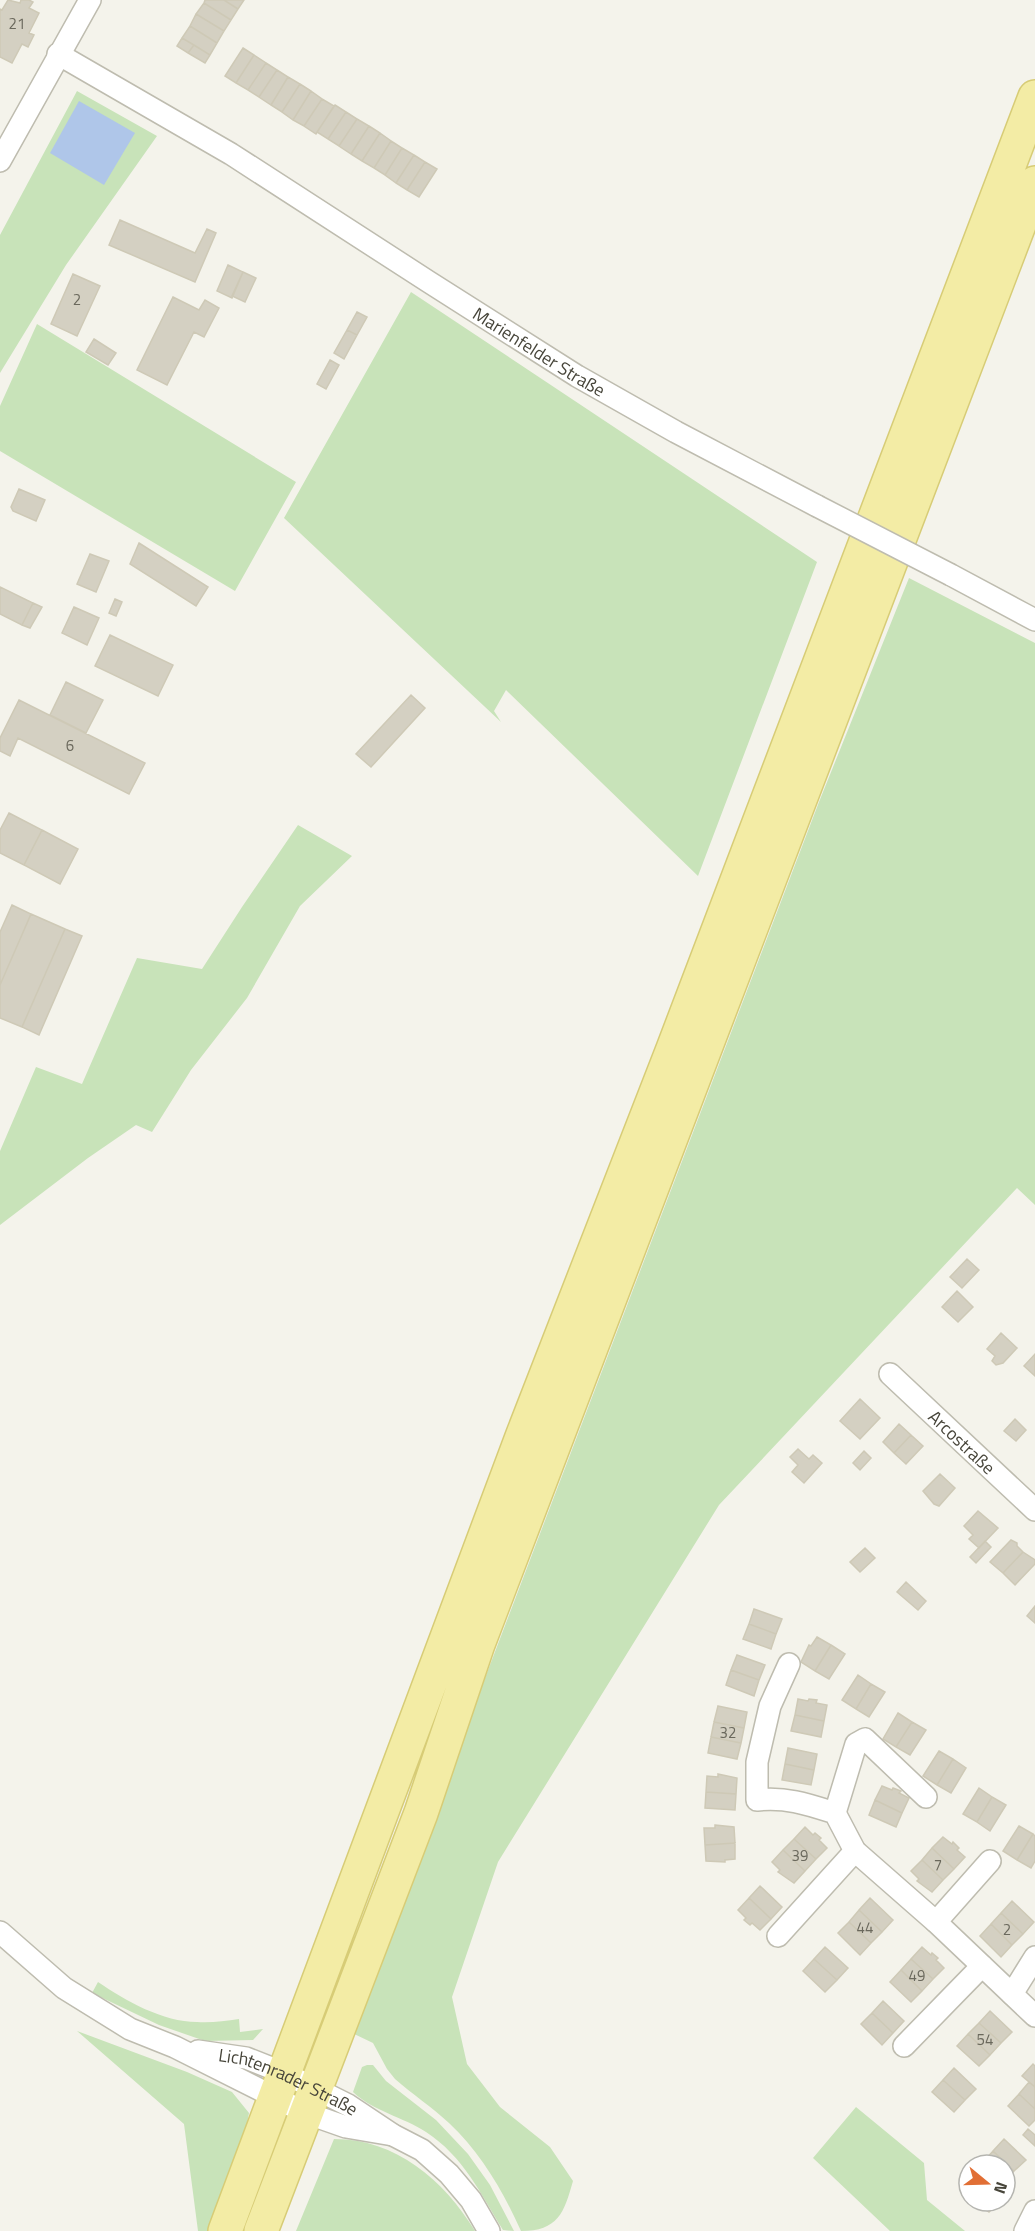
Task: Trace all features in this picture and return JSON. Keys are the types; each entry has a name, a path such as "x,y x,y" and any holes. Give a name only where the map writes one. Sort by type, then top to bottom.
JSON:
{"main road":[{"path":"225,2231 526,1426 673,1049 1035,97"},
{"path":"261,2231 422,1813 478,1644 1035,183"}],"street":[{"path":"0,161 90,0"},
{"name":"Marienfelder Straße","path":"58,54 231,154 438,289 585,381 696,443 1035,620"},
{"name":"Arcostraße","path":"890,1374 1035,1510"},
{"path":"789,1664 770,1706 757,1762 757,1800 776,1798 796,1800 835,1813 855,1851 936,1922 1035,2016"},
{"path":"835,1813 856,1744 865,1739 926,1797"},
{"path":"778,1936 855,1851"},
{"path":"936,1922 990,1861"},
{"name":"Lichtenrader Straße","path":"0,1932 64,1988 130,2029 279,2085 311,2100 346,2127 393,2135 422,2150 436,2161 471,2200 489,2231"},
{"path":"1011,1994 1035,1957"},
{"path":"904,2046 982,1966"},
{"path":"1025,2231 1035,2211"}],"green space":[{"path":"77,91 157,136 66,265 0,373 0,235"},
{"path":"411,292 817,562 698,876 506,690 494,711 501,722 284,518"},
{"path":"37,324 296,482 235,591 0,451 0,406"},
{"path":"909,578 1035,643 1035,1205 1017,1188 719,1505 498,1862 452,1997 467,2064 500,2107 550,2147 573,2181 558,2218 543,2228 521,2231 499,2187 461,2135 395,2079 373,2043 350,2032 819,802"},
{"path":"298,825 352,856 300,906 247,998 191,1070 152,1132 136,1125 88,1158 0,1225 0,1151 36,1067 82,1084 137,958 202,969"},
{"path":"98,1982 145,2009 171,2018 202,2022 239,2019 240,2032 263,2029 253,2040 205,2041 159,2025 92,1993"},
{"path":"77,2031 187,2072 232,2092 249,2113 242,2151 210,2231 198,2231 184,2124"},
{"path":"373,2065 386,2081 436,2120 468,2154 490,2185 514,2231 503,2230 479,2190 451,2152 426,2132 379,2109 353,2092 362,2067"},
{"path":"856,2107 924,2163 927,2200 965,2231 890,2231 813,2158"},
{"path":"334,2139 378,2146 416,2166 449,2195 475,2231 296,2231"}],"water":[{"path":"79,101 135,133 104,185 50,153"}],"building":[{"path":"8,0 20,3 21,0 29,0 33,2 29,8 39,13 29,33 34,35 28,47 22,44 12,63 0,57 0,9 2,10"},
{"path":"205,0 224,0 238,9 231,20 204,3"},
{"path":"224,0 244,0 238,9"},
{"path":"204,3 231,20 224,31 196,14"},
{"path":"196,14 224,31 217,43 190,26"},
{"path":"190,26 217,43 210,55 182,38"},
{"path":"182,38 194,45 188,53 177,46"},
{"path":"194,45 210,55 205,63 188,53"},
{"path":"243,48 254,55 236,83 225,76"},
{"path":"254,55 266,63 248,90 236,83"},
{"path":"266,63 277,70 259,97 248,90"},
{"path":"277,70 288,77 271,105 259,97"},
{"path":"288,77 300,84 282,112 271,105"},
{"path":"300,84 311,91 293,120 282,112"},
{"path":"311,91 322,99 304,126 293,120"},
{"path":"322,99 334,106 316,134 304,126"},
{"path":"335,105 346,112 328,139 317,132"},
{"path":"346,112 357,119 339,146 328,139"},
{"path":"357,119 369,126 351,154 339,146"},
{"path":"369,126 380,133 362,161 351,154"},
{"path":"380,133 391,141 374,168 362,161"},
{"path":"391,141 402,148 385,175 374,168"},
{"path":"402,148 414,155 396,183 385,175"},
{"path":"414,155 425,162 407,190 396,183"},
{"path":"425,162 437,169 419,197 407,190"},
{"path":"120,220 195,253 207,229 216,233 195,282 109,245"},
{"path":"228,265 243,272 232,298 217,291"},
{"path":"243,272 256,278 245,302 232,296"},
{"path":"73,274 100,286 77,336 51,324"},
{"path":"173,297 199,310 205,300 219,308 204,337 194,332 167,385 137,370"},
{"path":"357,312 367,317 357,335 347,330"},
{"path":"347,330 357,335 344,359 334,353"},
{"path":"94,339 116,353 108,365 86,352"},
{"path":"330,360 339,365 326,389 317,384"},
{"path":"19,489 45,500 36,521 13,511 11,507"},
{"path":"139,543 208,587 196,606 130,564"},
{"path":"90,554 109,561 96,592 77,584"},
{"path":"0,587 33,603 22,625 0,614"},
{"path":"115,599 122,602 116,616 109,613"},
{"path":"33,603 42,607 30,628 22,625"},
{"path":"74,607 99,618 87,645 62,633"},
{"path":"110,635 173,665 158,696 95,666"},
{"path":"66,682 103,700 86,733 50,715"},
{"path":"411,695 425,708 371,767 356,754"},
{"path":"19,700 145,763 129,794 18,738 10,756 0,751 0,738"},
{"path":"9,813 42,830 24,865 0,853 0,830"},
{"path":"42,830 78,849 60,884 24,865"},
{"path":"12,905 31,914 0,985 0,932"},
{"path":"31,914 65,929 22,1027 0,1018 0,985"},
{"path":"65,929 82,936 39,1035 22,1027"},
{"path":"967,1259 979,1270 962,1288 950,1277"},
{"path":"957,1291 973,1307 958,1322 942,1307"},
{"path":"1001,1333 1017,1348 1003,1363 996,1365 992,1361 995,1356 987,1349"},
{"path":"1035,1354 1035,1376 1024,1366"},
{"path":"860,1399 880,1418 860,1439 840,1421"},
{"path":"1015,1419 1026,1430 1016,1441 1004,1431"},
{"path":"899,1424 911,1435 894,1453 883,1442"},
{"path":"911,1435 923,1446 906,1464 894,1453"},
{"path":"798,1449 809,1459 813,1455 822,1463 804,1483 792,1472 798,1465 790,1457"},
{"path":"864,1451 871,1458 860,1470 853,1463"},
{"path":"940,1474 955,1488 939,1506 934,1504 923,1491"},
{"path":"978,1511 998,1528 979,1548 969,1539 973,1535 964,1526"},
{"path":"1011,1540 1017,1543 1023,1552 1003,1573 990,1562"},
{"path":"985,1541 991,1547 976,1563 970,1557"},
{"path":"865,1548 875,1558 860,1572 850,1562"},
{"path":"1023,1552 1035,1560 1035,1564 1015,1585 1003,1573"},
{"path":"906,1582 926,1601 918,1610 897,1592"},
{"path":"1035,1606 1035,1623 1027,1616"},
{"path":"754,1609 782,1619 776,1634 749,1624"},
{"path":"749,1624 776,1634 771,1649 743,1639"},
{"path":"817,1637 831,1645 815,1671 801,1662 809,1645 811,1646"},
{"path":"831,1645 845,1654 829,1679 815,1671"},
{"path":"737,1655 765,1665 759,1680 731,1670"},
{"path":"731,1670 759,1680 754,1696 726,1685"},
{"path":"858,1675 871,1684 856,1709 842,1700"},
{"path":"871,1684 885,1692 869,1717 856,1709"},
{"path":"798,1699 817,1700 816,1703 827,1705 824,1721 795,1715"},
{"path":"718,1706 747,1712 744,1728 714,1722"},
{"path":"898,1713 912,1722 896,1747 883,1739"},
{"path":"795,1715 824,1721 821,1737 791,1731"},
{"path":"714,1722 744,1728 741,1743 711,1737"},
{"path":"912,1722 926,1730 910,1755 896,1747"},
{"path":"711,1737 741,1743 737,1759 708,1753"},
{"path":"788,1748 817,1754 814,1770 785,1764"},
{"path":"939,1751 953,1759 937,1785 923,1776"},
{"path":"953,1759 966,1768 951,1793 937,1785"},
{"path":"785,1764 814,1770 811,1785 782,1780"},
{"path":"718,1774 737,1778 736,1794 706,1792 707,1776 718,1777"},
{"path":"882,1786 901,1791 899,1793 909,1798 902,1813 875,1800"},
{"path":"979,1788 992,1797 977,1822 963,1814"},
{"path":"706,1792 736,1794 735,1810 705,1808"},
{"path":"992,1797 1006,1805 990,1831 977,1822"},
{"path":"875,1800 902,1813 896,1827 869,1815"},
{"path":"715,1825 734,1827 735,1843 705,1845 704,1828 715,1828"},
{"path":"1019,1826 1033,1834 1017,1860 1003,1851"},
{"path":"805,1827 813,1835 815,1833 821,1838 819,1840 827,1848 816,1859 794,1839"},
{"path":"1033,1834 1035,1836 1035,1861 1031,1868 1017,1860"},
{"path":"943,1837 952,1844 953,1842 959,1848 957,1850 965,1857 954,1869 932,1848"},
{"path":"794,1839 816,1859 805,1871 783,1850"},
{"path":"735,1843 735,1859 725,1860 725,1862 706,1861 705,1845"},
{"path":"932,1848 954,1869 943,1880 922,1860"},
{"path":"783,1850 805,1871 794,1883 778,1872 780,1870 772,1862"},
{"path":"922,1860 943,1880 932,1892 917,1881 919,1879 911,1871"},
{"path":"760,1886 782,1907 771,1919 749,1898"},
{"path":"749,1898 771,1919 760,1930 744,1920 746,1918 738,1910"},
{"path":"870,1898 893,1920 882,1932 859,1910"},
{"path":"1012,1901 1034,1922 1023,1934 1001,1913"},
{"path":"859,1910 882,1932 871,1943 849,1922"},
{"path":"1001,1913 1023,1934 1012,1945 991,1924"},
{"path":"849,1922 871,1943 860,1955 838,1933"},
{"path":"991,1924 1012,1945 1001,1957 980,1936"},
{"path":"825,1947 848,1968 837,1980 814,1959"},
{"path":"922,1947 938,1958 936,1960 944,1968 933,1979 911,1959"},
{"path":"814,1959 837,1980 825,1992 803,1971"},
{"path":"911,1959 933,1979 922,1991 901,1970"},
{"path":"901,1970 922,1991 911,2002 890,1982"},
{"path":"883,2001 904,2021 893,2033 872,2013"},
{"path":"990,2011 1012,2032 1001,2043 979,2023"},
{"path":"872,2013 893,2033 882,2045 861,2024"},
{"path":"979,2023 1001,2043 990,2055 968,2034"},
{"path":"968,2034 990,2055 979,2066 957,2046"},
{"path":"1033,2064 1035,2066 1035,2087 1022,2076"},
{"path":"954,2068 976,2089 965,2100 943,2080"},
{"path":"943,2080 965,2100 954,2112 932,2092"},
{"path":"1029,2082 1035,2087 1035,2109 1019,2094"},
{"path":"1019,2094 1035,2109 1035,2120 1029,2126 1008,2106"},
{"path":"1028,2129 1035,2135 1035,2146 1023,2135"},
{"path":"1004,2139 1026,2160 1017,2168 1017,2153 995,2153 993,2151"}]}
